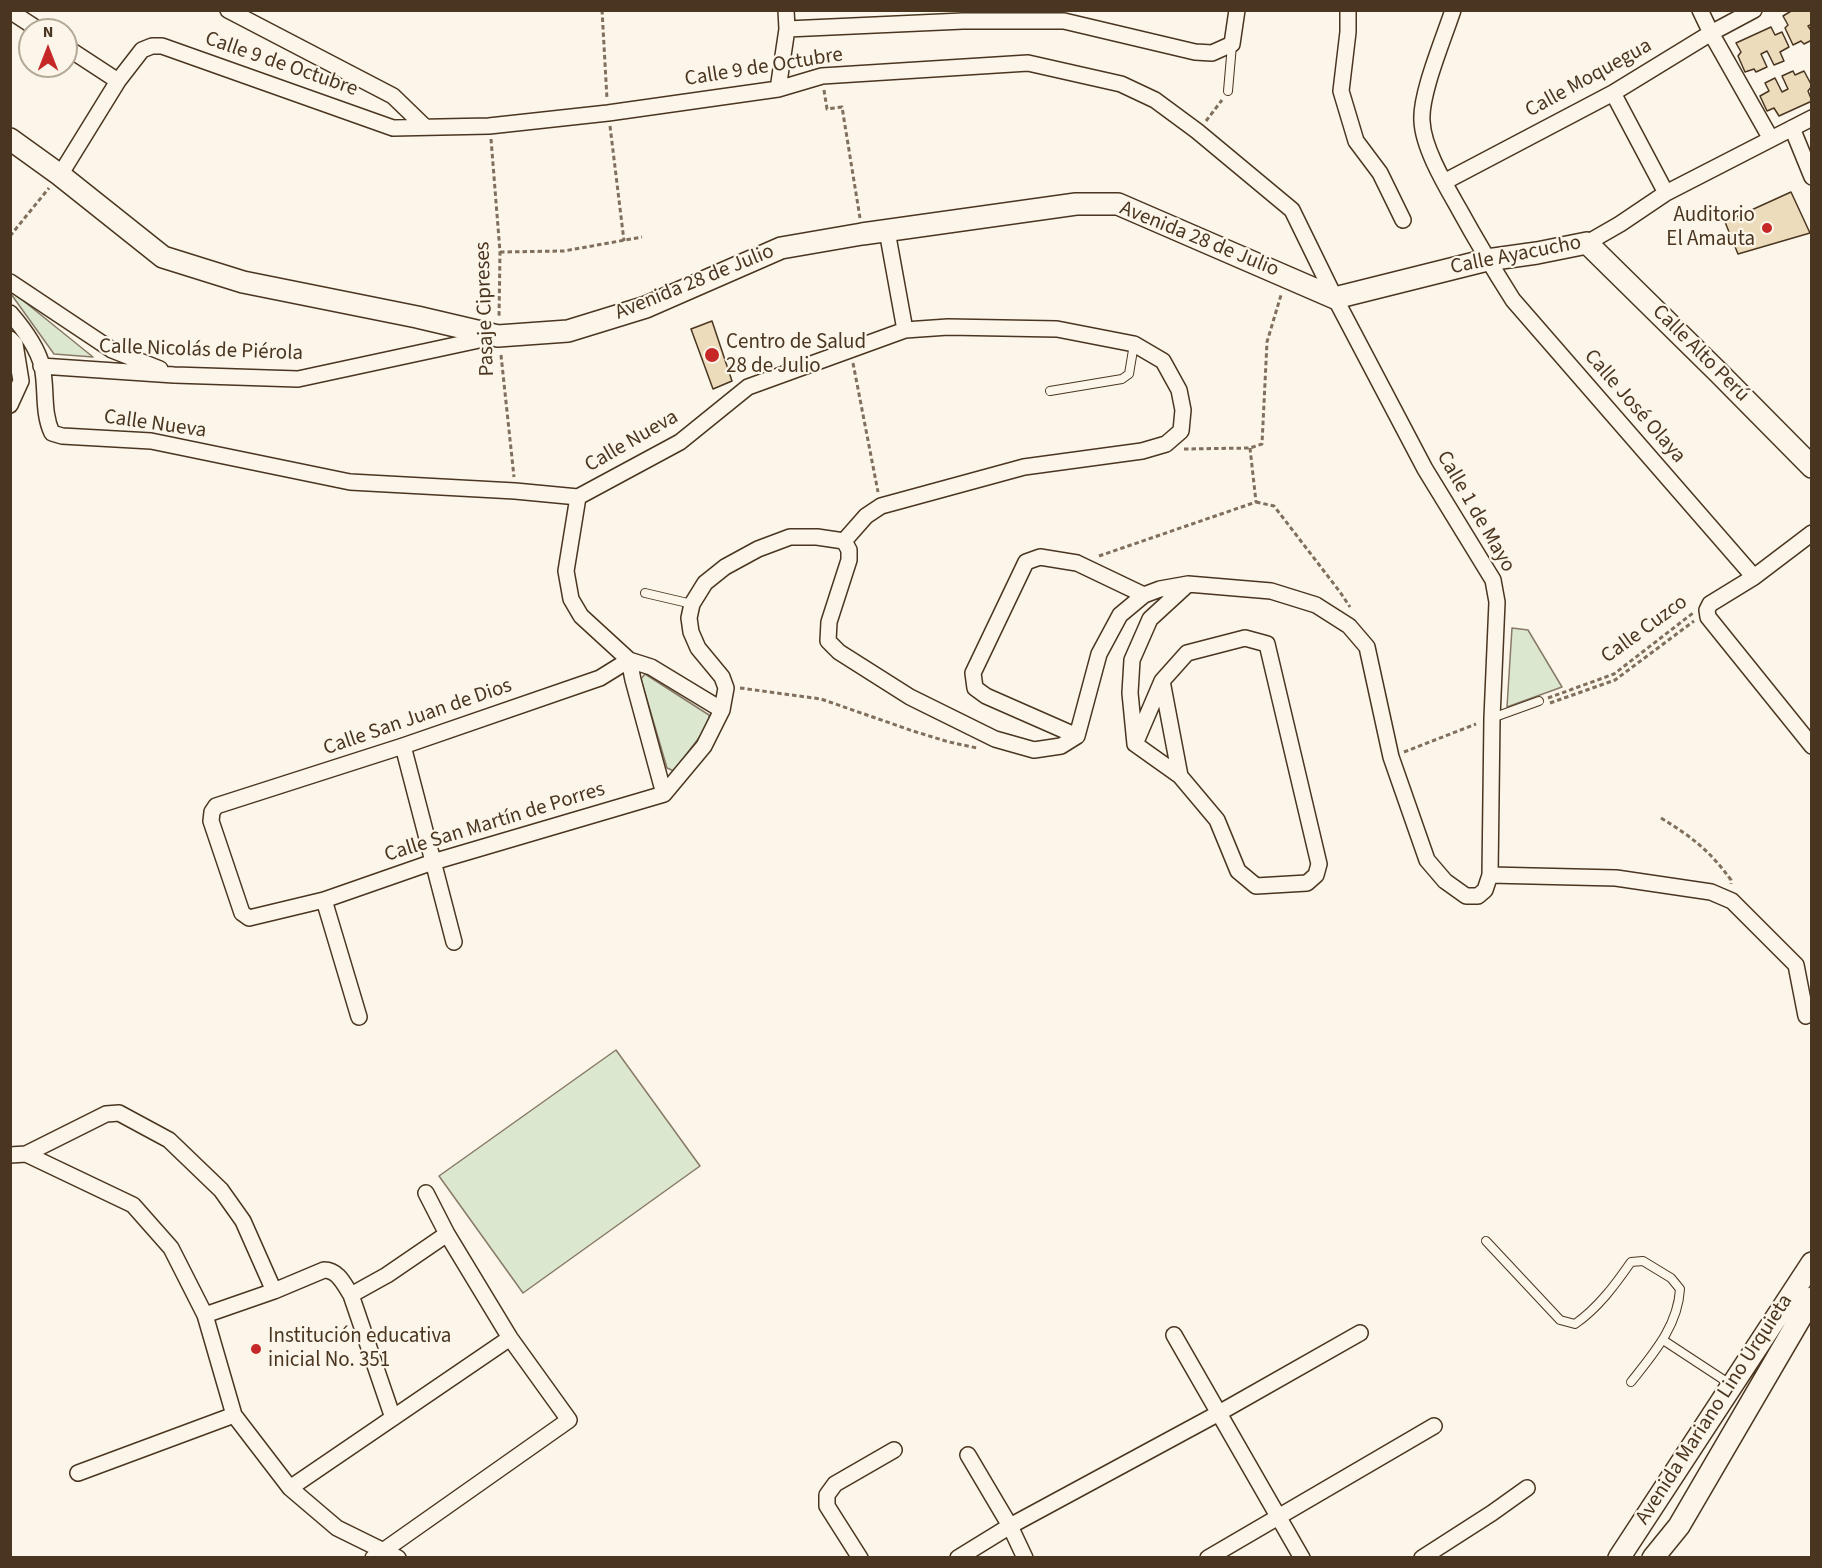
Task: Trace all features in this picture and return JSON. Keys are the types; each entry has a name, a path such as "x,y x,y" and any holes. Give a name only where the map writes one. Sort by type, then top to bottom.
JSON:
{"street":[{"path":"228,10 393,96 424,126"},
{"path":"778,89 787,29 786,10"},
{"path":"787,29 963,21 1064,21 1195,52 1212,53 1232,44 1237,10"},
{"path":"1348,10 1348,32 1341,91 1356,141 1380,173 1403,220"},
{"path":"1453,10 1425,94 1422,121 1429,151 1487,260"},
{"path":"1700,10 1771,139"},
{"name":"Calle Moquegua","path":"1444,182 1613,93 1711,33 1754,10"},
{"name":"Calle 9 de Octubre","path":"118,81 142,50 152,46 162,46 393,128 489,126 608,113 778,89 822,76 1028,63 1121,84 1155,100 1197,131 1292,210 1335,298"},
{"path":"60,175 118,81 78,55"},
{"path":"1613,93 1666,193"},
{"name":"Calle Ayacucho","path":"1335,298 1487,260 1587,243 1666,193 1812,118"},
{"path":"1792,128 1812,177"},
{"name":"Avenida 28 de Julio","path":"10,139 163,256 243,282 417,317 498,336 568,331 646,307 781,248 862,234 1076,204 1118,204 1335,298"},
{"path":"887,231 905,330"},
{"name":"Calle Alto Perú","path":"1587,243 1812,467"},
{"name":"Calle José Olaya","path":"1487,260 1513,300 1754,577"},
{"path":"10,282 112,350 174,375"},
{"name":"Calle 1 de Mayo","path":"1335,298 1425,469 1493,580 1497,602 1492,718 1490,875"},
{"path":"10,313 27,333 41,366"},
{"name":"Calle Nueva","path":"41,366 48,423 52,433 151,441 350,482 515,491 578,497 680,442 748,387 905,330 948,327 1057,328 1134,344 1162,361 1179,390 1183,410 1180,431 1166,444"},
{"name":"Calle Nicolás de Piérola","path":"41,366 174,375 298,379 498,336"},
{"path":"10,339 15,344 21,381 10,405"},
{"path":"844,541 866,516 881,506 1024,467 1142,451 1166,444"},
{"path":"578,497 566,571 571,599 581,616 629,660 651,667 722,710"},
{"name":"Calle Cuzco","path":"1707,610 1710,604 1754,577 1812,533"},
{"path":"664,794 704,746 722,710 726,688 722,678 698,648 691,632 689,618 692,604 705,583 724,567 758,549 789,537 817,537 844,541"},
{"path":"844,541 849,550 849,560 829,622 828,641 839,652 910,697 995,739 1034,750 1061,746 1077,736 1099,654 1120,615 1144,595 1160,589 1188,584 1271,591 1317,605 1349,626 1367,647 1391,757 1427,860 1445,881 1466,896 1478,896 1485,890 1490,875 1616,878 1711,892 1732,901 1796,965 1806,1016"},
{"path":"1077,736 986,696 975,688 973,673 1026,562 1040,557 1077,563 1144,595"},
{"path":"1135,744 1162,681 1187,653 1245,638 1267,644 1319,864 1316,875 1307,883 1256,886 1238,871 1217,819 1180,776 1135,744 1130,693 1132,660 1150,619 1188,584"},
{"path":"1707,610 1708,617 1812,746"},
{"path":"629,660 664,794"},
{"name":"Calle San Juan de Dios","path":"242,913 211,821 212,812 216,806 403,746 600,678 629,660"},
{"path":"1162,681 1180,776"},
{"path":"403,746 454,942"},
{"name":"Calle San Martín de Porres","path":"242,913 249,918 324,900 433,862 664,794"},
{"path":"324,900 359,1017"},
{"path":"18,1154 106,1114 119,1113 135,1120 169,1140 220,1190 243,1221 274,1291"},
{"path":"18,1154 133,1205 171,1248 205,1315 234,1415 290,1488 338,1528 385,1555 569,1420 510,1338 447,1234 426,1193"},
{"path":"351,1295 387,1275 447,1234"},
{"name":"Avenida Mariano Lino Urquieta","path":"1619,1557 1812,1263"},
{"path":"205,1315 274,1291 324,1270 331,1270 336,1273 351,1295 393,1418"},
{"name":"Avenida Mariano Lino Urquieta","path":"1653,1557 1678,1526 1812,1298"},
{"path":"958,1557 1360,1333"},
{"path":"1174,1335 1302,1557"},
{"path":"290,1488 510,1338"},
{"path":"78,1473 234,1415"},
{"path":"1208,1557 1434,1426"},
{"path":"860,1557 827,1506 827,1495 835,1484 894,1450"},
{"path":"968,1455 1010,1526 1025,1557"},
{"path":"1422,1557 1527,1488"}],"lane":[{"path":"1228,92 1232,44"},
{"path":"1050,391 1122,379 1129,374 1134,344"},
{"path":"645,593 692,604"},
{"path":"1492,718 1539,701"},
{"path":"1486,1242 1560,1320 1575,1323 1590,1313 1619,1280 1631,1262 1643,1261 1671,1278 1680,1289 1679,1303 1663,1340 1631,1382"},
{"path":"1663,1340 1731,1385"}],"path":[{"path":"602,10 608,113 624,241"},
{"path":"822,76 827,109 842,107 862,234"},
{"path":"1197,131 1228,92"},
{"name":"Pasaje Cipreses","path":"489,126 500,252 498,336 515,491"},
{"path":"10,236 60,175"},
{"path":"500,252 564,251 642,237"},
{"path":"1166,444 1185,449 1250,448 1262,444 1268,342 1287,276"},
{"path":"851,350 881,506"},
{"path":"1250,448 1256,502"},
{"path":"1115,552 1256,502 1274,506 1340,592"},
{"name":"Calle Cuzco","path":"1539,701 1614,675 1692,614 1707,610"},
{"name":"Calle Cuzco","path":"1539,701 1546,704 1615,680 1707,610"},
{"path":"726,688 821,699 913,731 975,749 995,739"},
{"path":"1391,757 1492,718"},
{"path":"1661,818 1686,833 1715,858 1731,880 1732,901"}],"green space":[{"path":"10,290 93,357 54,354"},
{"path":"1512,628 1528,630 1562,687 1507,707"},
{"path":"645,674 709,715 710,723 674,771 667,768 641,679"},
{"path":"616,1050 700,1166 523,1293 439,1176"}],"building":[{"path":"1793,10 1812,10 1812,24 1808,26 1812,32 1812,40 1804,44 1801,41 1793,45 1785,28 1788,25 1783,16"},
{"path":"1771,27 1775,35 1782,32 1789,47 1780,52 1784,61 1774,65 1767,51 1761,54 1767,67 1756,72 1754,69 1745,72 1738,56 1741,52 1736,43"},
{"path":"1793,71 1795,75 1804,71 1812,86 1808,91 1812,101 1779,116 1774,108 1767,111 1760,96 1769,91 1765,83 1775,78 1782,92 1788,89 1782,76"},
{"name":"Auditorio El Amauta","path":"1791,192 1810,233 1738,254 1725,222"},
{"name":"Centro de Salud 28 de Julio","path":"712,321 732,381 713,389 691,329"}],"place":[{"name":"Auditorio El Amauta","path":"1767,228"},
{"name":"Centro de Salud 28 de Julio","path":"712,355"},
{"name":"Institución educativa inicial No. 351","path":"256,1349"}]}
